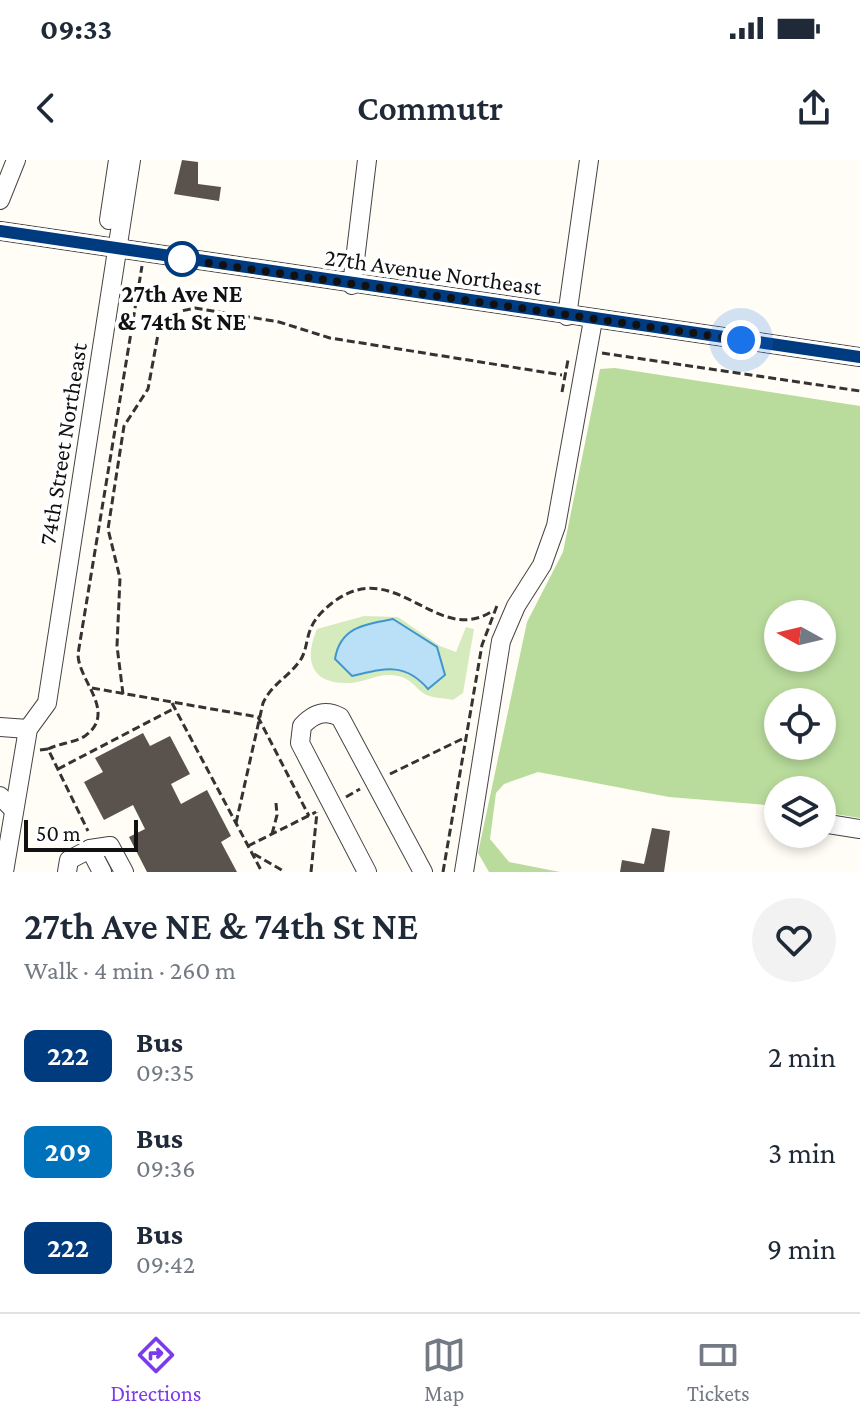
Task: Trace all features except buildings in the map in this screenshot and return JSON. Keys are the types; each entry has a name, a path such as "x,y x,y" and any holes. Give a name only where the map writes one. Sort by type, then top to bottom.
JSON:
{"street":[{"path":"0,200 16,160"},
{"path":"110,248 118,160"},
{"name":"74th Street Northeast","path":"28,729 56,705 115,275 110,248 131,160"},
{"path":"352,285 367,160"},
{"path":"567,316 589,160"},
{"name":"27th Avenue Northeast","path":"0,231 352,285 860,357"},
{"path":"464,872 501,641 511,615 542,565 556,526 593,320"},
{"path":"367,872 300,743 302,726 321,713 332,712 340,717 423,872"},
{"path":"0,727 28,729 3,870"},
{"path":"0,796 14,810"},
{"path":"836,825 860,829"},
{"path":"67,872 69,860 90,843 110,846 124,872"},
{"path":"90,843 102,872"}],"path":[{"path":"32,749 48,749 77,740 92,729 98,715 92,688 80,673 78,654 144,253"},
{"path":"123,694 117,646 120,578 108,529 124,426 148,389 159,329 172,313 195,308 279,322 330,338 562,375"},
{"path":"598,353 860,391"},
{"path":"236,823 241,815 258,717 270,687 301,660 307,632 312,624 343,597 386,589 446,619 469,619 494,610"},
{"path":"92,688 258,717"},
{"path":"172,703 262,872"},
{"path":"57,769 175,708"},
{"path":"258,717 309,816"},
{"path":"383,778 464,738"},
{"path":"48,749 90,843"},
{"path":"339,800 369,785"},
{"path":"272,834 277,815 276,803"},
{"path":"248,846 326,807"},
{"path":"311,872 317,811"},
{"path":"251,852 285,872"}],"green space":[{"path":"615,368 860,406 860,818 836,814 836,776 764,776 764,805 669,797 538,772 504,784 496,793 490,839 509,862 560,872 489,872 478,853 527,622 563,552 600,369"},
{"path":"364,616 398,617 440,646 456,652 466,627 474,629 463,693 453,700 429,696 397,676 386,675 348,683 325,679 318,674 311,660 317,629"}],"water":[{"path":"393,619 437,647 445,675 428,689 410,674 393,669 352,676 335,659 342,640 355,629"}],"bus line":[{"name":"222","path":"0,231 352,285 860,357"}],"place":[{"name":"27th Ave NE & 74th St NE","path":"182,259"}],"route":[{"path":"182,259 174,258 741,340"}]}
